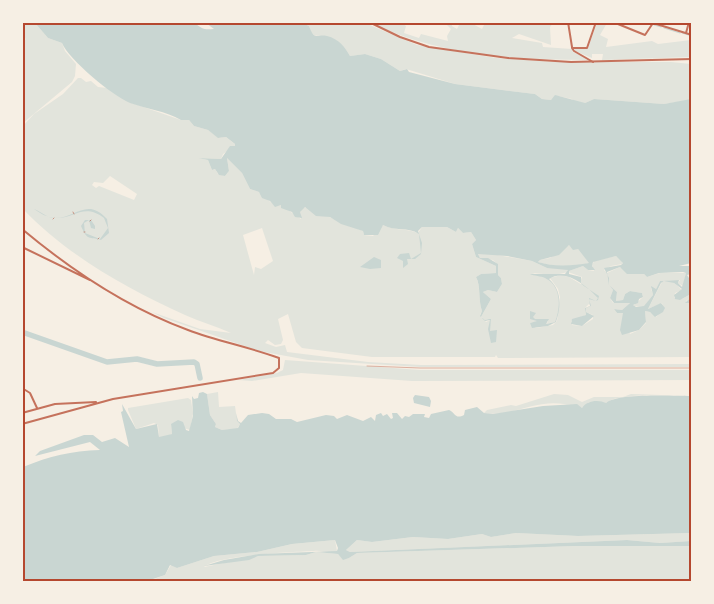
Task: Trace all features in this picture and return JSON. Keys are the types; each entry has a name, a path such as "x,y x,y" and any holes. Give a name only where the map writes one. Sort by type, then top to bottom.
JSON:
{"street":[{"path":"369,22 400,37 440,49 508,58 593,62 692,59"},
{"path":"568,22 572,48 593,62"},
{"path":"572,48 587,48 596,22"},
{"path":"613,22 645,35 654,23 692,35"},
{"path":"626,28 629,22"},
{"path":"686,33 689,22"},
{"path":"22,229 94,281"},
{"path":"22,247 52,263 94,281 164,320 187,330 279,358 280,363 277,371 268,374 99,403 22,424"},
{"path":"22,388 30,393 36,408"},
{"path":"22,413 55,404 90,401 99,403"}],"lane":[{"path":"367,366 420,368 692,368"}],"shaded area":[{"path":"193,22 201,28 214,29 206,23 302,23 309,26 316,36 327,36 338,41 350,56 365,54 381,59 400,71 407,69 409,72 455,84 535,94 542,99 551,100 555,95 585,103 594,99 664,104 691,99 691,263 679,266 691,266 691,274 687,275 691,281 691,303 685,303 690,298 689,295 680,300 675,299 674,295 682,289 674,283 664,281 661,283 648,309 661,303 665,308 663,312 655,317 650,312 645,311 646,322 639,330 622,335 620,330 623,313 617,313 614,309 622,310 630,303 614,303 610,298 613,290 609,285 617,292 616,301 623,300 625,294 630,291 642,293 643,297 639,299 638,303 633,305 636,307 644,306 653,295 651,286 656,289 660,281 679,280 678,283 682,287 686,273 659,273 647,277 644,274 627,274 620,267 607,272 607,275 604,268 623,263 616,256 593,262 592,266 595,270 588,270 583,266 569,271 569,274 581,277 581,283 562,276 555,276 549,279 556,290 550,281 530,274 565,274 568,270 547,268 532,261 507,256 478,254 480,258 488,258 498,264 498,275 501,278 502,284 497,292 488,290 483,292 491,299 481,317 482,311 476,277 481,274 496,273 496,266 476,257 472,244 476,240 471,232 463,233 458,228 456,232 447,227 422,227 418,231 419,234 410,230 383,225 378,235 364,235 363,231 341,224 330,217 316,216 305,207 300,212 302,218 295,217 292,212 281,208 281,205 275,207 270,201 262,198 259,192 250,189 242,173 227,158 229,171 225,176 219,175 215,169 212,170 208,160 198,158 221,159 230,146 235,146 226,137 218,138 208,130 194,126 189,120 181,120 169,114 122,99 92,77 66,50 62,43 48,38 35,23","holes":["569,245 573,250 578,249 589,263 563,266 538,262 559,255"]},
{"path":"23,23 35,23 48,38 62,43 65,51 76,64 75,76 72,82 23,123 22,42 26,39 23,37"},
{"path":"302,23 365,23 417,45 496,58 554,62 671,62 691,64 691,100 664,104 594,99 585,103 575,103 572,99 558,96 551,100 542,99 535,94 455,84 406,69 400,71 381,59 365,54 350,56 338,42 331,38 313,34 309,26"},
{"path":"372,23 401,23 406,26 404,33 419,38 421,34 448,41 447,36 451,29 445,23 452,23 452,26 457,29 460,23 471,23 482,29 485,23 553,23 550,27 551,45 519,34 512,38 542,43 543,47 572,49 573,52 591,60 535,59 479,54 424,43"},
{"path":"597,23 607,23 600,35 608,39 606,47 652,41 658,44 691,40 691,57 602,60 603,54 592,54 592,58 575,51 575,49 588,48"},
{"path":"78,78 81,78 86,82 91,81 98,87 107,88 129,102 181,120 189,120 194,126 208,130 219,138 226,137 236,145 223,154 221,159 198,158 208,160 212,170 215,169 218,174 225,176 229,171 227,158 242,173 250,189 259,192 275,206 281,205 301,219 300,212 303,207 363,231 364,235 373,236 383,225 418,233 422,227 447,227 456,232 458,228 463,233 471,232 476,240 472,244 476,257 496,266 496,273 481,274 476,277 482,311 481,316 491,299 483,292 488,290 497,292 502,284 501,278 498,275 497,264 493,260 480,258 478,254 492,254 532,261 547,268 565,268 569,271 583,266 588,270 594,271 592,265 594,261 616,256 623,262 622,264 611,266 604,270 607,273 620,267 631,274 644,274 647,277 660,273 686,273 683,286 678,283 680,280 660,281 656,289 651,288 653,295 644,307 633,306 643,297 642,293 630,291 625,294 623,300 616,301 617,292 609,285 613,290 610,298 613,303 630,303 622,310 614,309 617,313 623,313 630,334 639,330 646,323 645,311 650,312 656,317 664,310 662,303 648,309 662,282 671,281 682,290 675,293 674,298 682,299 689,295 690,298 686,301 691,303 691,357 498,358 496,355 495,357 372,357 302,348 296,342 288,314 278,319 283,340 281,344 275,345 268,340 265,343 276,347 285,345 287,352 368,362 421,365 691,364 691,367 420,367 308,360 259,351 164,318 152,312 200,329 231,333 185,315 141,294 99,270 40,226 23,209 22,127 34,114 63,94","holes":["110,176 137,194 134,200 92,185 94,182 103,183","262,228 273,261 261,269 255,267 254,275 243,235","568,272 582,277 580,282 584,286 569,277 561,275 550,278 558,289 560,297 557,321 553,325 536,328 530,323 548,319 548,322 545,324 555,322 559,304 557,292 552,282 547,278 532,273 555,275","589,304 591,306 586,308 586,312 593,315 593,319 582,326 572,325 571,321 586,315 585,308"]},
{"path":"81,210 93,210 107,219 109,233 101,240 89,238 85,234 81,226 85,220 89,220 84,223 85,233 100,239 108,228 104,218 95,213 86,211 64,217 55,218"},
{"path":"89,220 95,226 95,229 91,228"},
{"path":"419,234 422,243 421,254 415,259 411,259 421,253"},
{"path":"569,245 574,249 578,249 590,263 564,266 538,262 550,258"},
{"path":"409,253 411,259 407,259 408,264 403,268 403,261 397,258 400,254"},
{"path":"374,257 381,260 381,268 370,269 360,267"},
{"path":"589,289 599,296 598,300 596,301 598,298"},
{"path":"589,300 591,306 586,308 586,312 594,316 582,326 571,324 572,319 586,315 585,308 590,306"},
{"path":"559,303 559,310 556,322 548,326 532,328 530,323 537,321 530,319 530,311 536,313 533,317 535,319 549,319 546,324 555,322"},
{"path":"481,317 485,320 491,319 490,331 497,330 496,342 491,343 488,329 490,320 485,321"},
{"path":"285,360 420,370 691,370 692,380 412,381 301,373 252,381 239,380 277,373 283,370"},
{"path":"218,392 219,407 235,406 237,421 240,424 237,429 222,430 215,427 216,424 210,415 207,394"},
{"path":"199,393 207,394 210,415 216,424 215,427 222,430 238,428 240,424 237,421 236,413 238,421 241,423 248,415 262,413 269,414 276,419 291,419 297,422 326,415 334,416 337,419 347,415 363,421 371,417 375,421 376,415 381,413 383,416 387,414 391,419 393,418 392,413 397,413 402,419 413,414 425,414 424,417 429,418 431,414 449,410 459,417 464,415 465,410 477,407 484,413 493,414 543,406 577,404 582,408 592,401 606,403 633,396 691,396 691,533 578,536 516,533 491,537 482,534 448,539 413,537 372,542 357,540 346,550 350,552 627,540 660,543 691,541 691,546 575,546 357,553 343,560 338,554 316,552 306,555 258,556 249,560 204,566 224,560 259,554 337,551 338,548 335,540 292,544 257,552 214,556 177,568 170,565 165,575 147,581 23,581 23,467 61,455 100,450 90,442 35,456 40,451 84,435 93,435 102,442 115,438 129,447 121,412 123,411 122,404 136,429 157,424 159,437 172,434 171,424 178,420 183,422 186,430 189,431 193,416 192,396 194,399 198,398"},
{"path":"554,394 568,395 582,402 594,397 622,397 606,403 589,402 582,408 575,405 553,403 503,413 484,413 487,410 511,405 516,406"},
{"path":"631,394 691,396 623,397"},
{"path":"415,395 429,397 431,401 430,407 414,403 413,398"},
{"path":"188,398 191,400 193,414 190,430 171,424 172,434 164,438 159,437 158,425 154,423 136,429 128,410 128,408"},
{"path":"516,533 578,536 692,533 691,541 660,543 627,540 350,552 346,550 357,540 372,542 413,537 448,539 482,534 491,537"},
{"path":"335,540 337,551 334,552 317,551 290,552 256,555 223,560 204,567 258,556 306,555 316,552 338,554 343,559 357,553 575,546 691,546 691,581 147,582 165,575 171,565 177,568 214,556 257,552 292,544"}],"waterway":[{"path":"654,25 661,27"},
{"path":"664,28 680,33"},
{"path":"682,33 692,36"},
{"path":"22,332 107,362 137,359 157,364 194,362 197,364 200,378"}]}
